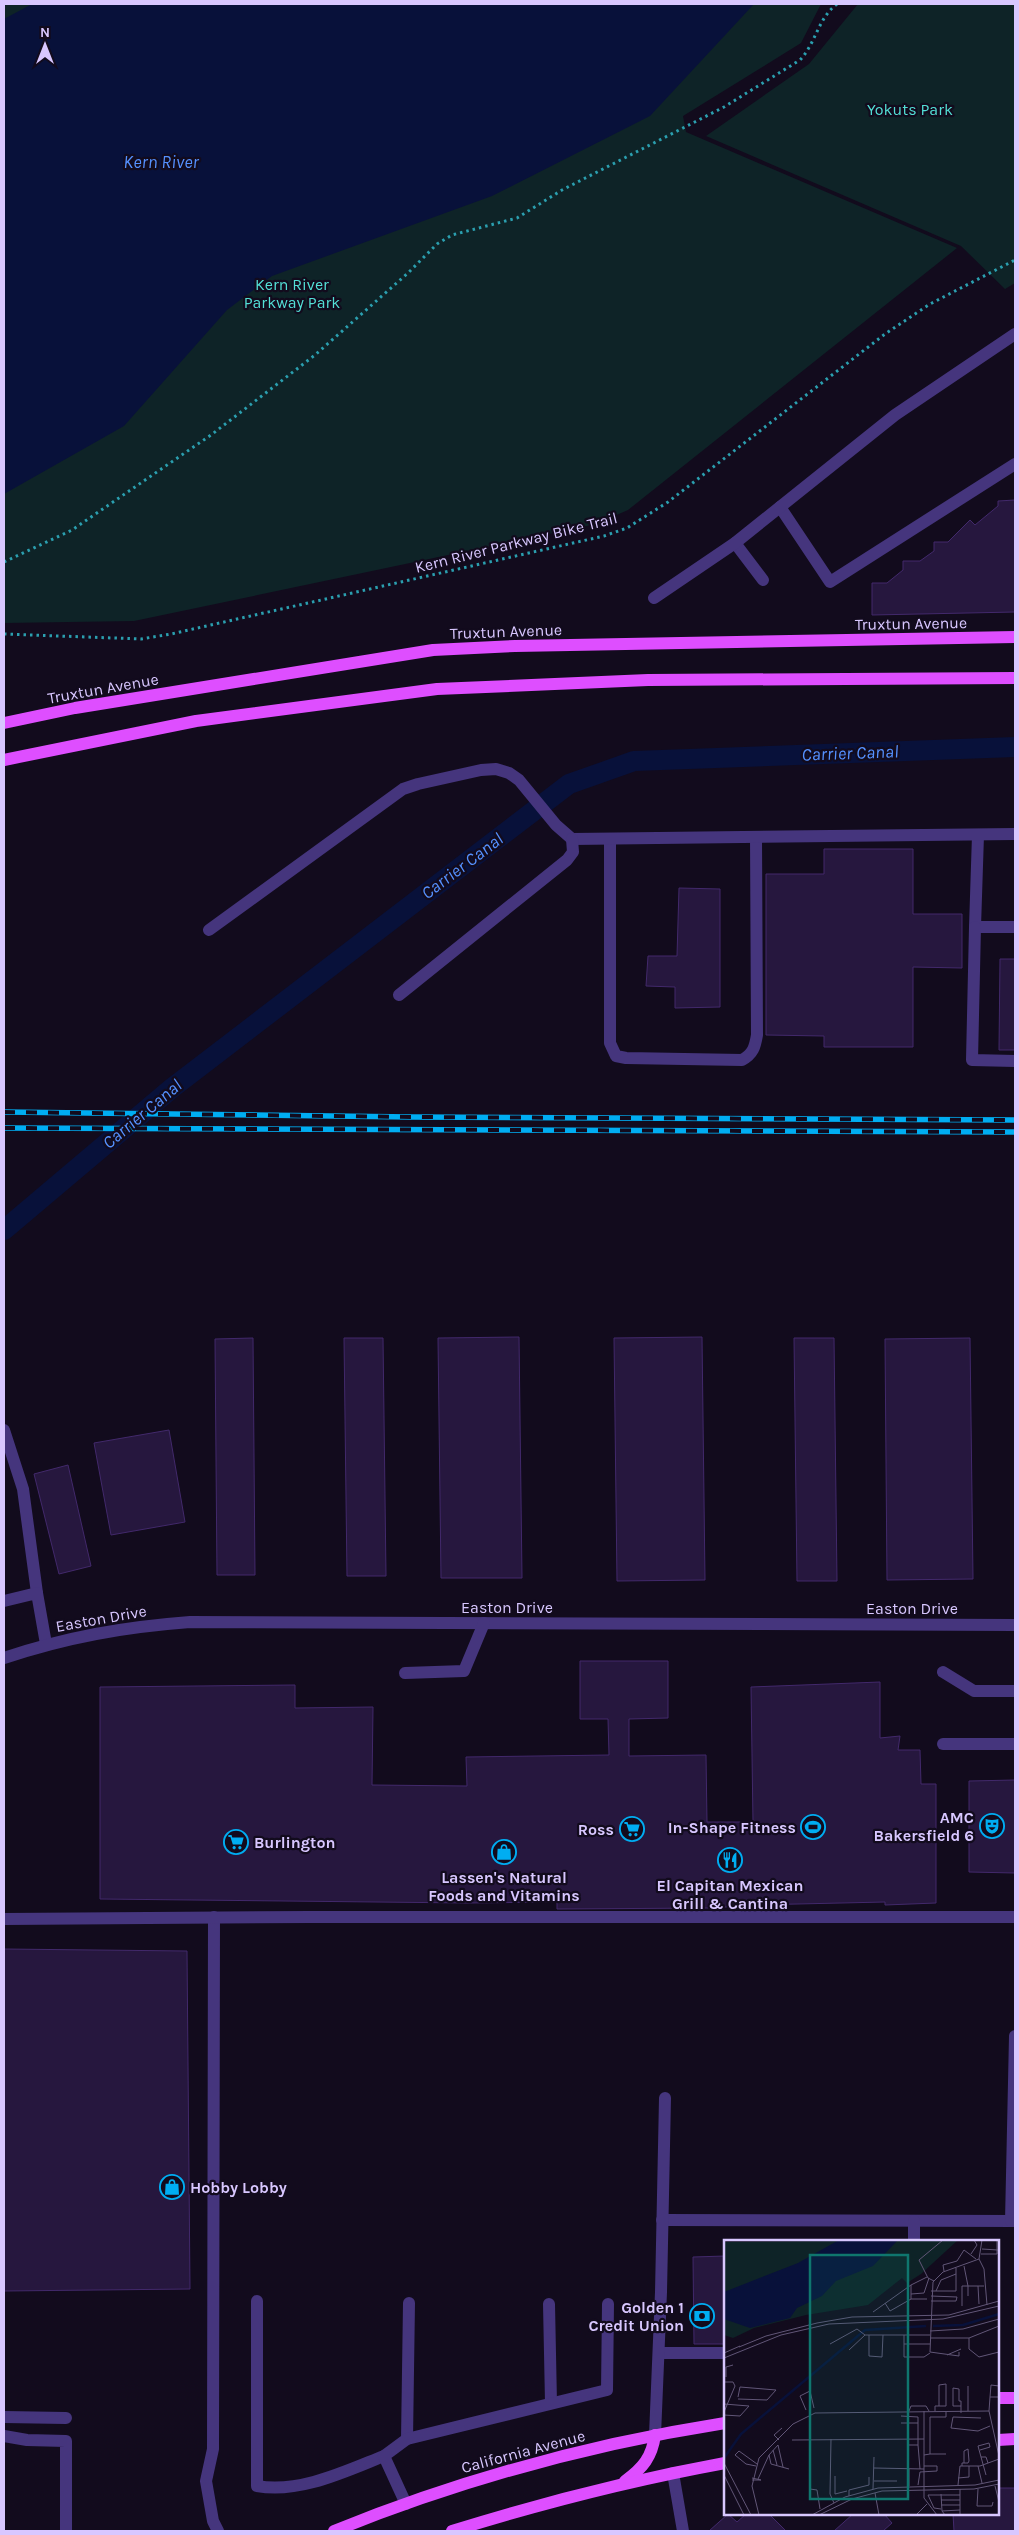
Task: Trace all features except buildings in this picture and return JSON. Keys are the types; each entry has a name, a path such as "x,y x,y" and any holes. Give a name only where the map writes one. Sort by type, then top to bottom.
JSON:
{"main road":[{"name":"Truxtun Avenue","path":"4,723 75,708 432,650 515,646 1015,637"},
{"path":"4,760 196,721 438,688 648,680 1015,678"},
{"path":"999,2398 1015,2398"},
{"name":"California Avenue","path":"334,2531 406,2504 543,2461 655,2435 724,2423"},
{"path":"621,2484 643,2468 653,2448 655,2435"},
{"path":"999,2440 1015,2440"},
{"path":"452,2531 538,2504 621,2484 724,2463"}],"street":[{"path":"654,598 735,543 895,415 1015,334"},
{"path":"780,507 830,582 1015,464"},
{"path":"735,543 763,580"},
{"path":"209,930 403,789 481,770 496,769 508,773 519,780 556,825 572,839 1015,834"},
{"path":"978,835 972,1060 1015,1061"},
{"path":"610,839 610,1043 613,1051 616,1056 626,1058 742,1060 750,1056 755,1046 757,1035 756,837"},
{"path":"398,994 567,860 573,852 572,839"},
{"path":"975,927 1015,927"},
{"path":"4,1430 23,1489 46,1644"},
{"path":"4,1602 37,1593"},
{"name":"Easton Drive","path":"4,1658 46,1644 130,1627 190,1622 1015,1625"},
{"path":"405,1673 464,1671 484,1623"},
{"path":"943,1672 974,1691 1015,1691"},
{"path":"943,1744 1015,1744"},
{"path":"4,1919 214,1917 1015,1918"},
{"path":"214,1917 213,2449 206,2481 213,2521 218,2531"},
{"path":"662,2220 1013,2221 1015,2036"},
{"path":"655,2435 659,2353 664,2098"},
{"path":"914,2221 914,2240"},
{"path":"257,2302 257,2486 270,2489 328,2479 384,2456 407,2439 607,2390 608,2304"},
{"path":"407,2439 409,2303"},
{"path":"549,2304 551,2403"},
{"path":"659,2353 724,2353"},
{"path":"4,2417 66,2418"},
{"path":"4,2436 27,2440 66,2440 66,2531"},
{"path":"4,2445 27,2440"},
{"path":"384,2456 406,2504"},
{"path":"673,2473 683,2531"}],"path":[{"path":"4,562 72,530 211,435 315,355 408,273 437,244 452,235 517,218 562,190 724,108 800,60 810,50 824,18 837,4"},
{"name":"Kern River Parkway Bike Trail","path":"4,634 141,639 171,634 604,536 627,528 668,502 885,334 930,304 1015,260"}],"green space":[{"name":"Kern River Parkway Park","path":"4,4 821,4 801,43 683,116 686,132 957,248 628,510 596,524 134,621 4,623"},
{"name":"Yokuts Park","path":"858,4 1015,4 1015,283 1005,289 961,246 706,136 809,64"}],"water":[{"name":"Kern River","path":"32,4 754,4 650,116 492,196 272,276 227,310 124,426 4,494 4,19"}],"waterway":[{"name":"Carrier Canal","path":"4,1230 172,1088 569,784 634,761 1015,747"}],"railway":[{"path":"4,1112 411,1117 1015,1120"},
{"path":"4,1128 1015,1132"}],"place":[{"name":"AMC Bakersfield 6","path":"992,1826"},
{"name":"In-Shape Fitness","path":"813,1827"},
{"name":"Ross","path":"632,1829"},
{"name":"Burlington","path":"236,1842"},
{"name":"Lassen's Natural Foods and Vitamins","path":"504,1852"},
{"name":"El Capitan Mexican Grill & Cantina","path":"730,1860"},
{"name":"Hobby Lobby","path":"172,2187"},
{"name":"Golden 1 Credit Union","path":"702,2316"}]}
